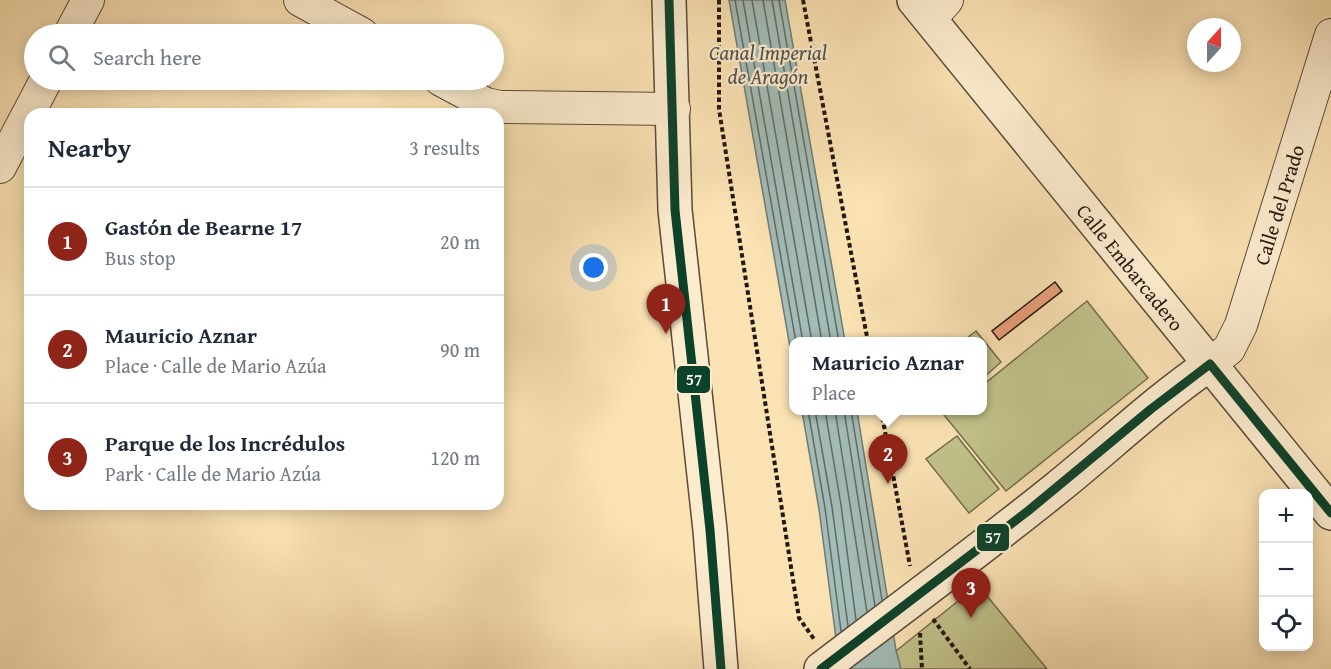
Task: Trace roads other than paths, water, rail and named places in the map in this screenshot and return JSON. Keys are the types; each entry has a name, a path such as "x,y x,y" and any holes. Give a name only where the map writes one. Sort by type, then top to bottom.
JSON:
{"street":[{"path":"75,24 88,0"},
{"path":"300,0 344,24"},
{"path":"669,0 674,109 675,210 710,530 721,669"},
{"name":"Calle Embarcadero","path":"931,6 1210,364 1331,513"},
{"name":"Calle del Prado","path":"1210,364 1229,349 1241,326 1331,34"},
{"path":"31,108 41,90"},
{"path":"460,90 486,104 500,107 674,109"},
{"path":"0,167 24,122"},
{"path":"824,665 909,605 1059,486 1182,383 1210,364"}],"water":[{"name":"Canal Imperial de Aragón","path":"729,0 785,0 844,337 789,337 789,341"},
{"path":"803,415 858,415 901,669 840,669 819,509"}],"place":[{"name":"Gastón de Bearne 17","path":"666,334"},
{"name":"Mauricio Aznar","path":"888,484"},
{"name":"Parque de los Incrédulos","path":"971,618"}]}
